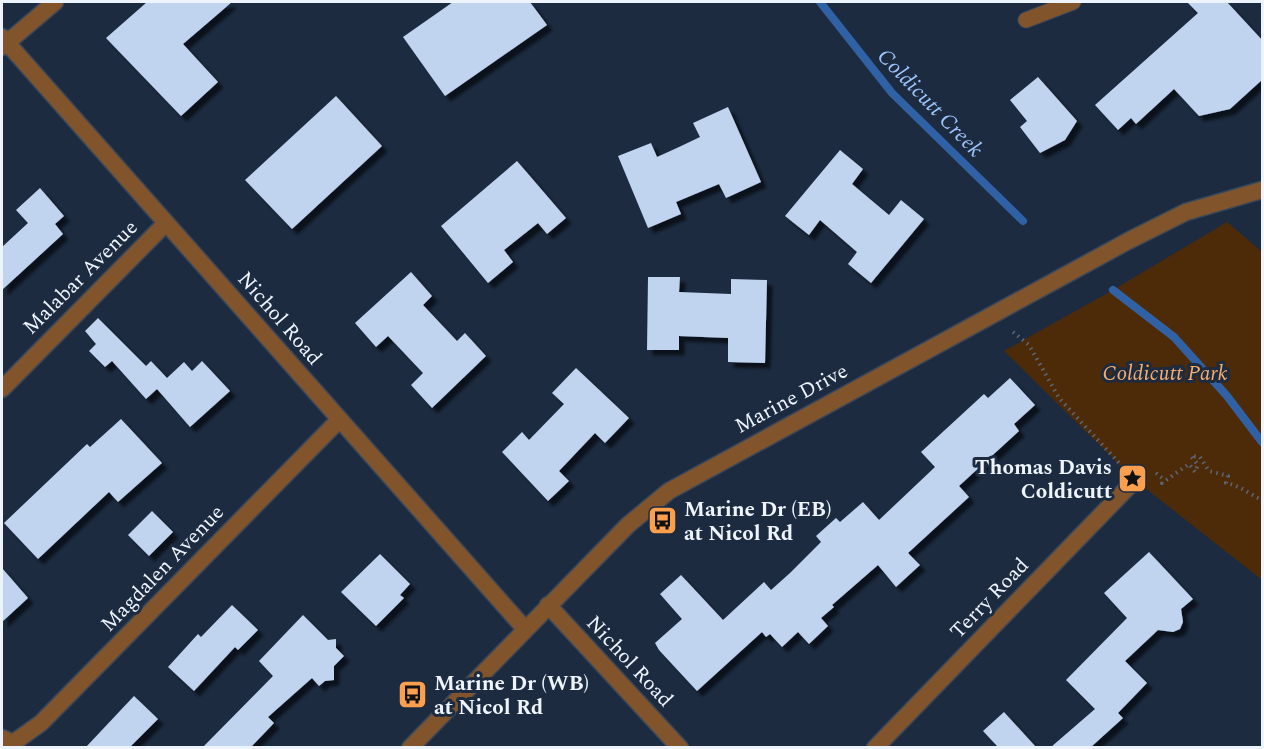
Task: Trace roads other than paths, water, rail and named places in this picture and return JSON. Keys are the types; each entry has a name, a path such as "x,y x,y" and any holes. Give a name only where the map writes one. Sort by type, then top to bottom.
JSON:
{"street":[{"path":"3,42 55,2"},
{"name":"Nichol Road","path":"3,42 525,628"},
{"name":"Marine Drive","path":"410,747 628,525 669,491 700,472 1128,241 1186,212 1263,190"},
{"name":"Malabar Avenue","path":"2,389 166,223"},
{"name":"Magdalen Avenue","path":"10,743 41,723 339,420"},
{"name":"Terry Road","path":"875,747 1135,480"},
{"name":"Nichol Road","path":"548,605 680,747"}],"lane":[{"path":"1026,20 1073,2"}],"waterway":[{"name":"Coldicutt Creek","path":"820,2 892,93 1023,221"},
{"name":"Coldicutt Creek","path":"1113,290 1174,337 1227,396 1262,442"}],"place":[{"name":"Thomas Davis Coldicutt","path":"1133,479"},
{"name":"Marine Dr (EB) at Nicol Rd","path":"663,521"},
{"name":"Marine Dr (WB) at Nicol Rd","path":"413,695"}],"park label":[{"name":"Coldicutt Park","path":"1165,373"}]}
